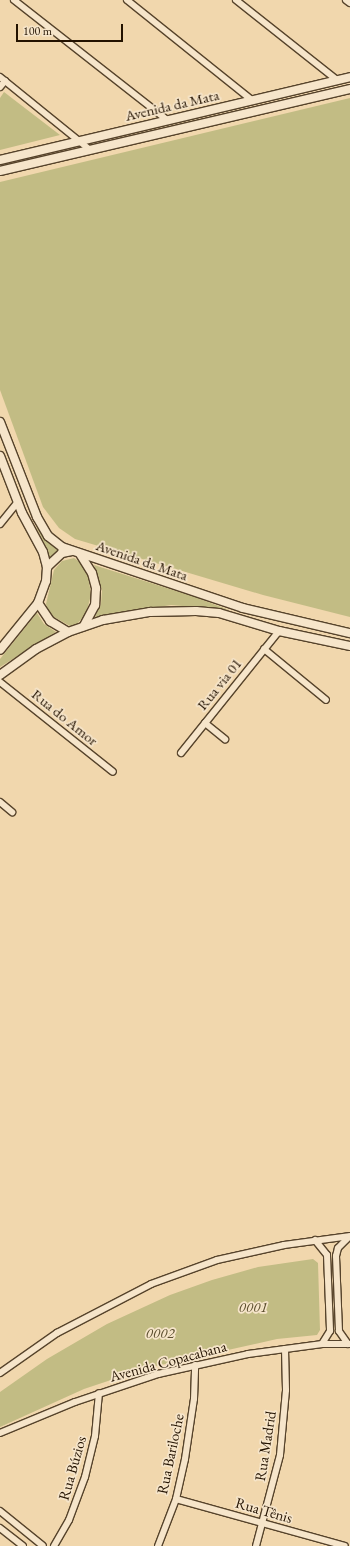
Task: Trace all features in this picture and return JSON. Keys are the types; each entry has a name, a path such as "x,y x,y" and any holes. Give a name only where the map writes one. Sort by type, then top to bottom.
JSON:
{"street":[{"path":"14,0 167,120"},
{"path":"127,0 252,100"},
{"path":"236,0 337,80"},
{"path":"346,0 350,3"},
{"name":"Avenida da Mata","path":"0,160 350,77"},
{"path":"0,87 3,79 90,150"},
{"name":"Avenida da Mata","path":"0,171 350,89"},
{"name":"Avenida da Mata","path":"0,422 43,530 52,540 76,553 243,608 350,633"},
{"path":"0,456 18,502 43,552 47,566 46,581 38,603 0,650"},
{"path":"0,524 18,502"},
{"path":"47,566 62,553 76,553 92,573 96,588 95,605 84,626"},
{"path":"38,603 47,618 68,632"},
{"path":"0,675 10,667 68,632 84,626 137,614 196,611 219,613 279,631 350,646"},
{"name":"Rua via 01","path":"181,753 279,631"},
{"path":"264,649 326,700"},
{"name":"Rua do Amor","path":"0,682 113,772"},
{"path":"205,723 225,739"},
{"path":"0,802 12,812"},
{"path":"0,1372 57,1333 151,1284 217,1260 315,1240 349,1236"},
{"path":"349,1236 338,1248 336,1256 339,1331 349,1344"},
{"path":"315,1240 328,1255 330,1331 322,1344"},
{"name":"Avenida Copacabana","path":"0,1433 99,1393 195,1365 285,1349 322,1344 349,1344"},
{"name":"Rua Madrid","path":"256,1546 277,1468 284,1423 285,1349"},
{"name":"Rua Bariloche","path":"158,1546 176,1498 194,1399 195,1365"},
{"name":"Rua Búzios","path":"54,1546 69,1520 85,1477 96,1430 99,1393"},
{"name":"Rua Tênis","path":"176,1498 344,1546"},
{"path":"0,1511 43,1546"},
{"path":"0,1528 22,1546"}],"green space":[{"path":"4,92 60,135 0,150 0,98"},
{"path":"350,98 350,617 263,595 75,539 59,528 43,507 0,390 0,182"},
{"path":"36,527 59,550 49,558 48,550"},
{"path":"74,558 80,562 88,574 91,595 86,614 76,625 70,626 54,617 48,611 46,604 54,570 62,561"},
{"path":"94,565 195,597 229,610 171,605 95,617 101,604 102,590"},
{"path":"37,613 44,624 56,632 0,667 0,659"},
{"path":"313,1259 318,1263 320,1330 317,1335 277,1339 147,1368 84,1389 0,1427 0,1392 47,1359 107,1324 170,1295 212,1280 258,1267"}],"park label":[{"name":"0001","path":"253,1307"},
{"name":"0002","path":"160,1333"}]}
